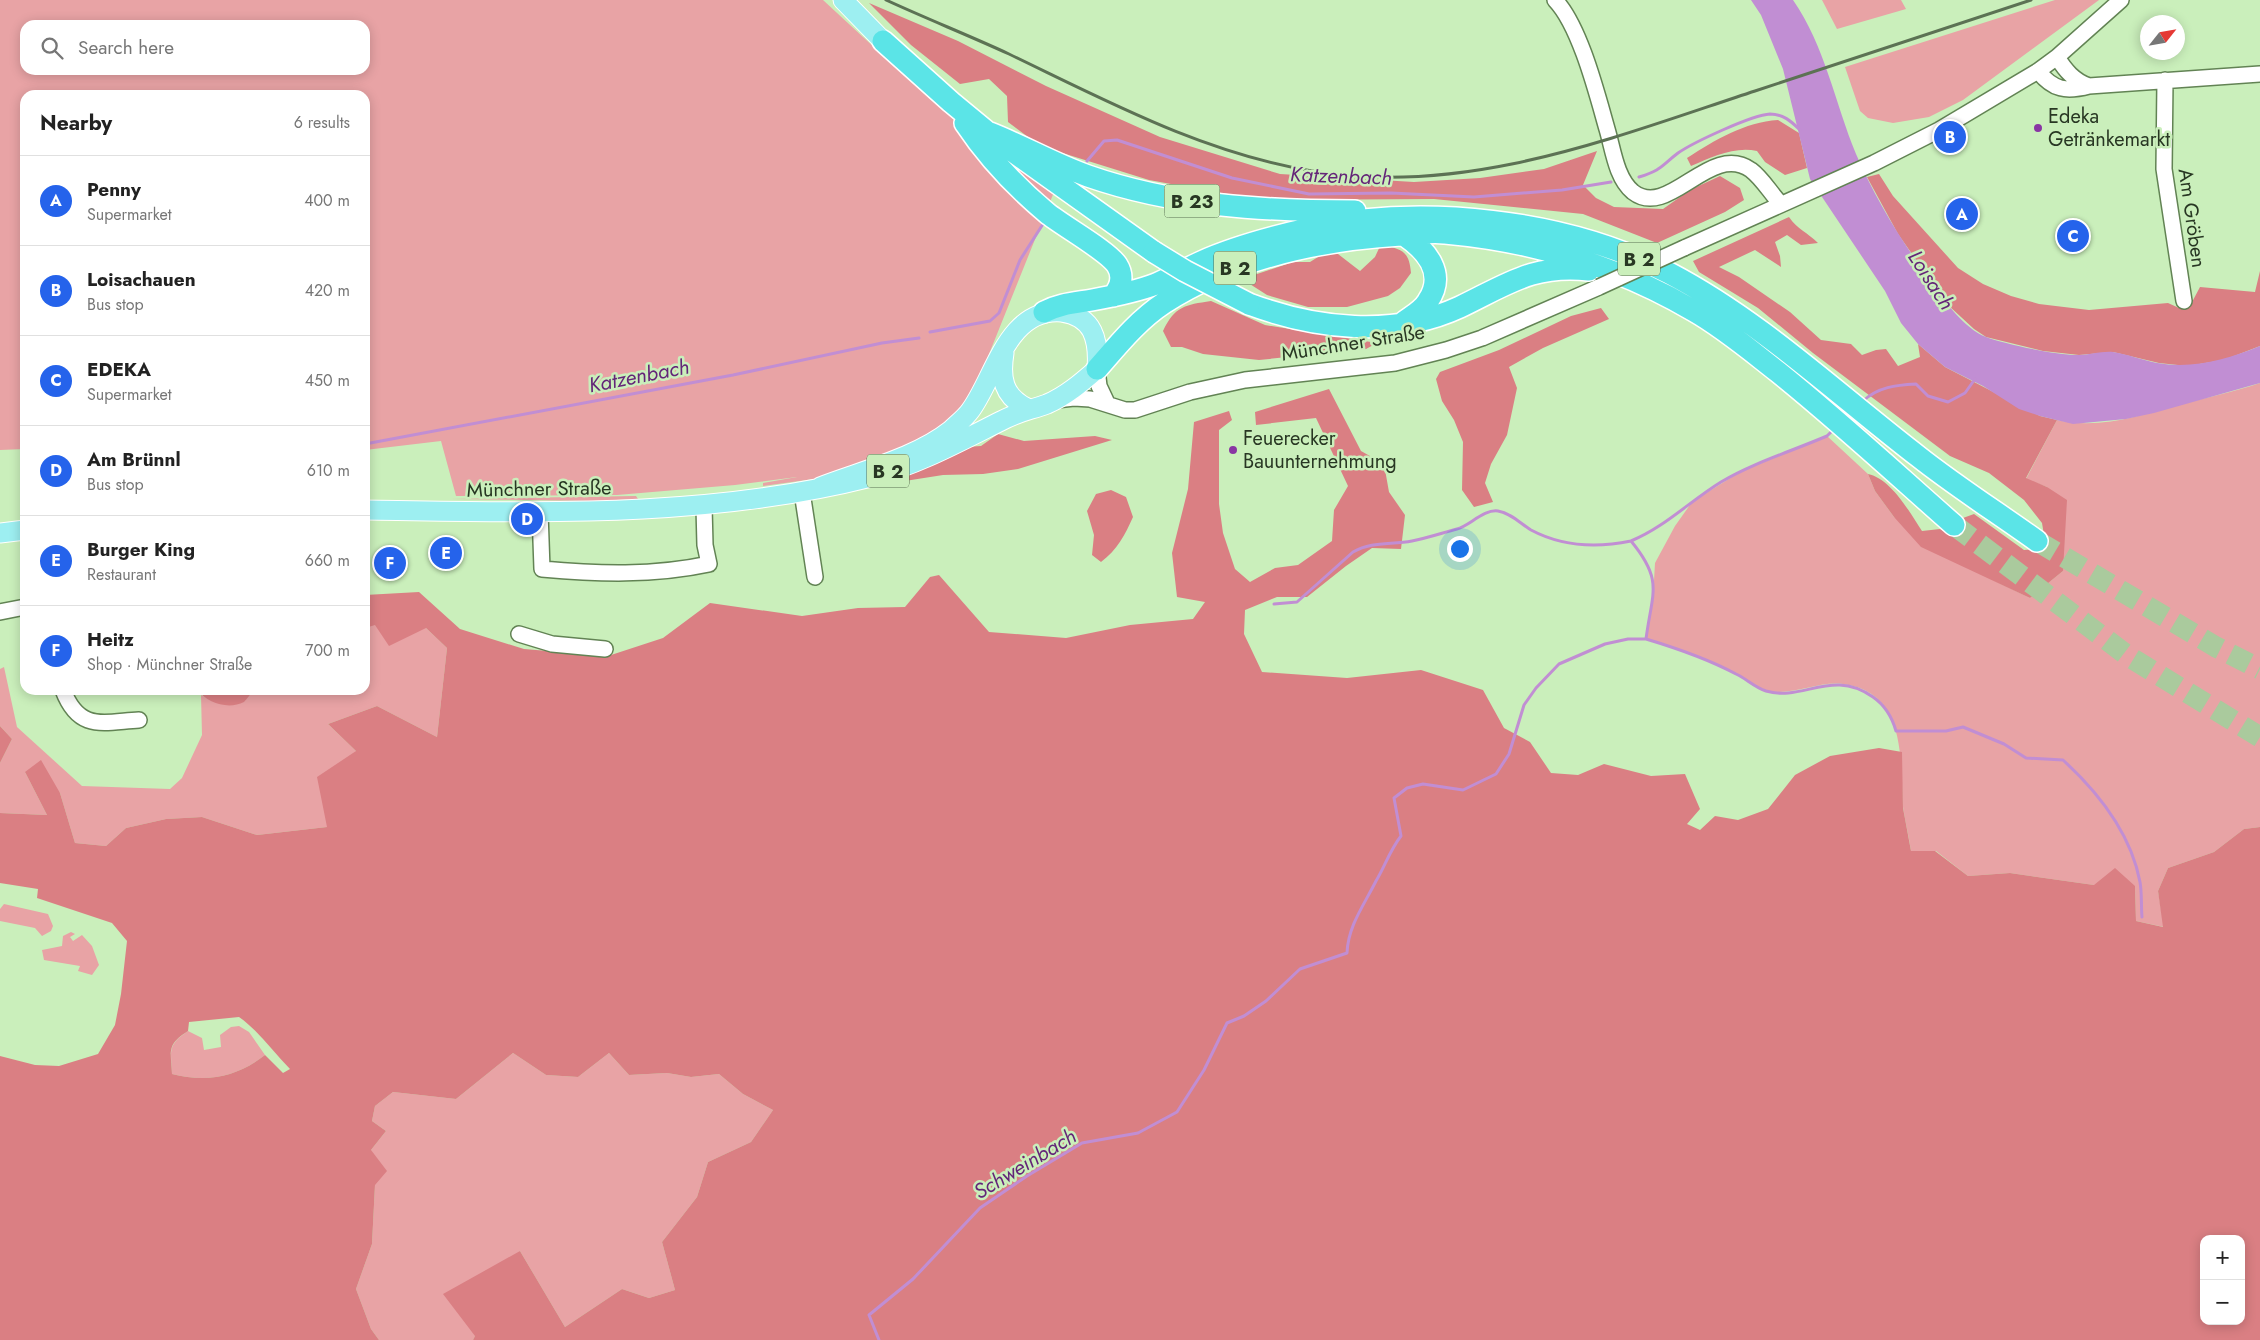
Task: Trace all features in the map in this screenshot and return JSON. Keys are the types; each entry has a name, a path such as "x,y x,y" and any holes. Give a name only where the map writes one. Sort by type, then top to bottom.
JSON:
{"highway":[{"name":"B 23","path":"883,41 950,102 1019,156 1154,252 1185,271 1249,304 1293,319 1318,324 1363,327 1401,324 1438,316 1534,272 1564,269 1604,278"},
{"name":"B 23","path":"950,102 976,138 1028,195 1046,212 1114,261 1121,276 1120,284 1113,296"},
{"name":"B 23","path":"990,133 1088,176 1176,199 1237,208 1382,210 1404,226"},
{"name":"B 2","path":"1097,368 1140,322 1162,304 1211,278 1274,255 1449,218 1543,230 1599,244 1639,259 1671,274 1720,303 1838,392 1922,460 2037,540"},
{"name":"B 2","path":"1044,312 1063,305 1136,291 1203,261 1269,238 1309,228 1404,226 1537,247 1604,278 1642,282 1696,312 1728,333 1818,405 1954,526"},
{"path":"1401,324 1429,301 1435,284 1433,266 1428,256 1404,226"}],"main road":[{"name":"B 23","path":"843,0 883,41"},
{"path":"1044,312 1071,314 1084,321 1096,340 1097,368"},
{"name":"B 2","path":"952,438 969,413 1004,349 1019,329 1044,312"},
{"path":"1004,349 1002,371 1004,386 1015,401 1028,408"},
{"name":"B 2","path":"811,490 872,477 952,438 1000,421 1028,408 1055,400 1078,385 1097,368"},
{"name":"Münchner Straße","path":"370,510 540,512 704,506 811,490"},
{"path":"0,533 20,531"}],"street":[{"path":"1555,0 1562,7 1575,33 1602,112 1618,169 1633,192 1644,197 1656,197 1669,193 1714,167 1734,164 1744,166 1752,171 1781,204"},
{"name":"Münchner Straße","path":"1055,400 1082,398 1107,403 1120,409 1135,410 1190,392 1245,380 1395,363 1446,350 1482,338 1604,278 1684,248 1874,163 1939,130 2038,71 2057,57 2122,0"},
{"path":"2057,57 2069,74 2080,83 2089,86"},
{"path":"2038,71 2047,83 2070,91 2089,86 2260,74"},
{"name":"Am Gröben","path":"2165,80 2164,169 2184,300"},
{"path":"1097,368 1099,386 1107,403"},
{"path":"811,490 815,577"},
{"path":"540,512 542,569 613,574 648,573 683,570 709,564 705,545 704,506"},
{"path":"0,612 20,608"},
{"path":"519,634 552,644 605,649"},
{"path":"66,695 74,712 82,718 94,722 140,720"}],"shaded area":[{"path":"0,0 823,0 930,99 983,138 1060,177 971,399 930,440 834,476 820,476 821,478 763,486 763,483 797,477 735,485 617,495 456,496 441,441 370,449 370,90 20,90 20,449 0,450"},
{"path":"1751,0 1793,0 1813,36 1829,75 1856,154 1881,205 1911,253 1938,291 1970,328 1994,340 2046,352 2079,355 2113,352 2170,365 2209,362 2260,346 2260,383 2154,413 2126,419 2073,424 2019,409 1983,386 1945,367 1918,344 1901,323 1885,291 1810,179 1783,69 1761,15"},
{"path":"1822,0 1901,0 1906,9 1837,29"},
{"path":"2055,0 2099,0 1963,100 1929,117 1893,123 1868,118 1860,111 1845,67"},
{"path":"869,3 958,41 1046,86 1160,137 1280,174 1414,182 1480,178 1544,169 1597,151 1583,185 1596,198 1614,207 1663,209 1690,190 1720,176 1740,188 1744,200 1725,212 1657,243 1583,214 1434,199 1268,200 1149,180 1040,146 1008,122 1007,96 989,79 960,84 911,45"},
{"path":"1778,120 1799,133 1807,168 1785,175 1765,162 1757,151 1749,150 1724,153 1691,166 1687,158 1742,128 1766,121"},
{"path":"1879,174 1893,196 1958,268 1983,284 2011,296 2039,304 2089,310 2168,303 2179,308 2191,304 2200,287 2255,292 2260,271 2260,346 2224,360 2187,366 2159,363 2113,352 2079,355 2043,351 1986,337 1974,329 1948,305 1898,234 1867,177"},
{"path":"1789,217 1818,243 1801,245 1787,235 1775,242 1780,256 1781,267 1755,250 1719,267 1739,277 1790,312 1821,340 1851,344 1862,355 1886,349 1898,366 1920,357 1918,344 1945,367 2040,416 2057,420 2026,478 2047,487 2067,500 2063,571 2030,598 1921,547 1894,517 1875,491 1868,474 1884,482 1892,489 1922,531 1940,529 1953,536 1963,518 1974,514 2024,550 2039,549 2044,535 2042,523 2024,500 1989,473 1950,456 1813,353 1758,308 1699,272 1693,261"},
{"path":"1381,244 1403,252 1410,265 1411,273 1400,288 1388,296 1347,307 1308,307 1267,295 1242,279 1293,262 1310,262 1326,252 1338,254 1360,271 1375,257"},
{"path":"1211,301 1265,325 1377,343 1366,349 1259,360 1203,354 1182,347 1171,347 1163,331 1172,316 1182,308"},
{"path":"1601,308 1609,319 1543,348 1509,367 1517,388 1507,435 1491,464 1485,483 1493,502 1474,507 1462,490 1463,442 1454,420 1442,401 1436,379 1440,372 1499,350 1571,316"},
{"path":"2260,383 2260,827 2244,829 2214,852 2168,868 2158,891 2164,927 2136,921 2135,886 2094,885 2010,873 1968,876 1936,851 1911,851 1903,807 1900,750 1896,731 1889,714 1879,700 1864,690 1843,684 1834,684 1787,692 1763,690 1714,663 1646,639 1653,598 1655,563 1675,526 1692,502 1740,472 1827,436 1868,474 1875,491 1894,517 1995,581 2030,598 2063,571 2063,541 2047,487 2026,479 2057,420 2089,423 2120,420"},
{"path":"1329,389 1361,451 1384,464 1389,492 1405,515 1401,549 1372,548 1307,597 1277,597 1245,610 1244,634 1262,672 1347,678 1421,670 1483,690 1504,728 1530,742 1551,773 1578,775 1604,764 1651,776 1685,774 1700,809 1687,824 1700,830 1715,816 1738,820 1768,809 1795,775 1830,756 1879,748 1902,752 1903,808 1911,851 1935,851 1968,876 2010,873 2094,885 2115,868 2135,886 2136,921 2163,927 2158,891 2168,868 2214,852 2244,829 2260,827 2260,1340 473,1340 475,1336 443,1294 520,1251 565,1327 622,1289 649,1298 675,1290 662,1242 697,1197 708,1162 751,1142 773,1110 743,1094 719,1074 691,1077 667,1073 629,1075 609,1053 578,1077 546,1075 513,1053 456,1099 393,1092 375,1106 372,1121 386,1131 371,1150 387,1171 375,1185 372,1244 356,1289 371,1329 379,1340 0,1340 0,1056 35,1065 59,1066 98,1054 115,1025 121,994 127,941 112,923 37,898 38,889 0,883 0,813 47,815 25,772 41,760 60,793 75,843 106,846 126,828 166,819 202,817 257,835 327,827 317,777 356,751 328,724 377,706 437,737 447,648 426,628 389,646 375,625 370,626 370,595 419,592 460,629 524,649 608,656 663,638 710,603 802,616 858,608 905,607 930,577 939,575 989,632 1066,638 1130,625 1193,619 1205,602 1177,597 1172,553 1188,489 1194,422 1229,411 1232,420 1219,430 1219,504 1223,533 1235,569 1250,582 1275,568 1298,565 1332,541 1334,510 1348,486 1316,418 1256,425 1255,412","holes":["239,1017 259,1035 290,1069 283,1073 265,1055 244,1069 221,1076 197,1078 172,1074 171,1049 176,1040 188,1031 189,1022"]},
{"path":"998,434 1024,441 1095,436 1112,440 1018,469 983,474 943,475 873,486 966,447 981,446"},
{"path":"1111,490 1126,497 1133,517 1120,542 1101,562 1092,555 1094,535 1087,511 1096,494"},
{"path":"636,496 638,499 593,501 451,499"},
{"path":"375,624 426,628 447,648 437,737 377,706 328,724 356,751 327,827 257,835 202,817 166,819 126,828 106,846 75,843 60,793 25,772 47,815 0,813 0,763 12,739 0,726 0,669 4,667 17,727 82,786 170,789 182,778 202,735 201,695 223,704 235,704 248,695 370,695 370,626"},
{"path":"202,695 250,695 244,702 231,705 212,702"},
{"path":"0,726 12,739 0,763"},
{"path":"4,904 48,914 53,926 51,931 42,936 35,928 0,921 0,909"},
{"path":"71,932 75,934 70,937 73,941 82,935 92,946 99,965 92,975 78,971 80,966 44,960 42,950 62,946 63,936"},
{"path":"239,1026 249,1032 265,1055 244,1069 221,1076 197,1078 172,1074 172,1049 176,1040 181,1036 188,1031 202,1038 204,1050 221,1047 220,1035 231,1027"},
{"path":"513,1053 546,1075 578,1077 609,1053 629,1075 667,1073 691,1077 719,1074 743,1094 773,1110 751,1142 708,1162 697,1197 662,1242 675,1290 649,1298 622,1289 565,1327 520,1251 473,1340 379,1340 371,1329 356,1289 372,1244 375,1185 371,1150 386,1131 372,1121 375,1106 393,1092 456,1099"}],"waterway":[{"name":"Katzenbach","path":"1639,177 1657,170 1678,153 1697,142 1750,119 1775,114 1790,121 1800,130"},
{"name":"Katzenbach","path":"1087,161 1104,141 1117,140 1232,178 1309,194 1391,193 1474,197 1562,190 1611,182"},
{"name":"Katzenbach","path":"930,332 990,321 999,313 1020,260 1043,224"},
{"name":"Katzenbach","path":"370,443 733,375 882,343 919,338"},
{"path":"1863,401 1881,390 1901,385 1916,384 1928,396 1948,402 1965,393 1975,379"},
{"path":"1833,430 1827,436 1733,475 1710,489 1655,529 1631,541 1641,555 1652,577 1653,598 1646,639 1714,663 1766,691 1793,692 1831,685 1844,685 1858,689 1882,704 1890,716 1896,731 1946,731 1963,727 2004,744 2026,758 2063,760 2101,800 2121,831 2136,864 2140,882 2142,917"},
{"path":"1274,604 1297,602 1353,552 1367,546 1412,541 1434,535 1462,527 1493,511 1507,514 1543,536 1568,543 1606,545 1631,541"},
{"name":"Schweinbach","path":"879,1340 869,1315 913,1279 980,1208 1027,1176 1082,1143 1138,1133 1177,1112 1204,1070 1227,1023 1244,1016 1266,1001 1300,969 1347,953 1350,934 1357,916 1401,836 1394,798 1407,788 1423,784 1463,790 1496,774 1509,754 1524,705 1536,688 1559,664 1605,644 1628,639 1646,639"}],"tunnel":[{"path":"1954,525 2128,656 2260,737"},
{"path":"2037,541 2216,647 2260,669"}],"railway":[{"path":"886,0 1009,54 1119,107 1232,152 1312,171 1369,177 1426,176 1482,170 1592,144 2031,0"}],"place":[{"name":"Edeka Getränkemarkt","path":"2038,128"},
{"name":"Loisachauen","path":"1950,137"},
{"name":"Penny","path":"1962,214"},
{"name":"EDEKA","path":"2073,236"},
{"name":"Feuerecker Bauunternehmung","path":"1233,450"},
{"name":"Am Brünnl","path":"527,519"},
{"name":"Burger King","path":"446,553"},
{"name":"Heitz","path":"390,563"}],"water label":[{"name":"Loisach","path":"1931,280"}]}
